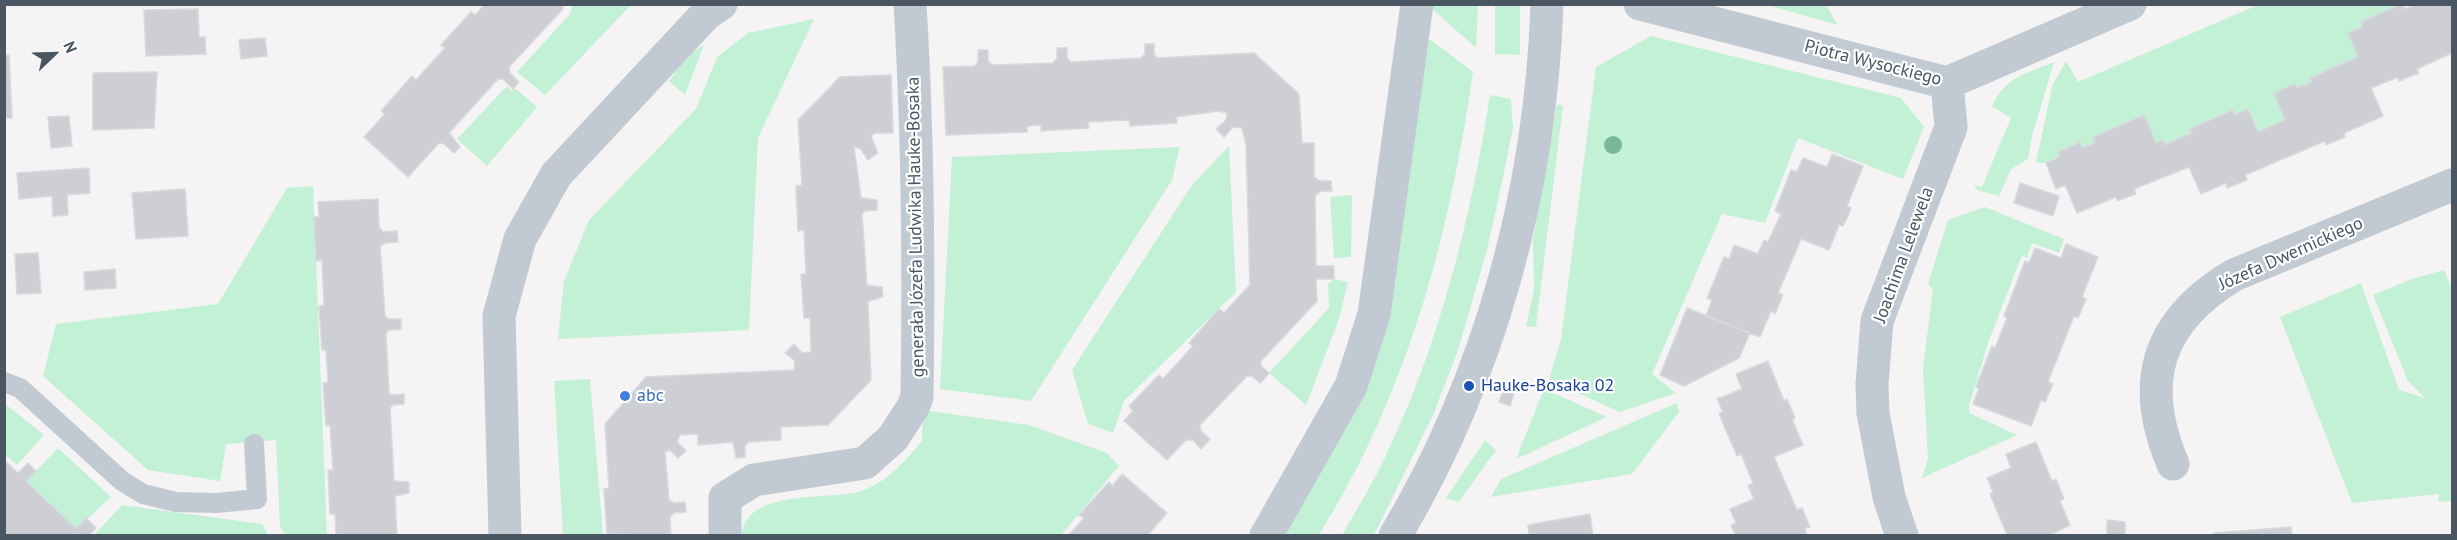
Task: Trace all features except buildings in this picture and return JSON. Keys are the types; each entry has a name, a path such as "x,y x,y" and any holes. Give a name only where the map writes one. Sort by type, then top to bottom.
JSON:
{"street":[{"path":"505,536 500,316 519,239 556,175 706,12 721,4"},
{"name":"generała Józefa Ludwika Hauke-Bosaka","path":"725,536 725,498 753,480 865,463 893,438 917,397 919,254 917,120 910,4"},
{"path":"1266,536 1351,386 1374,314 1417,4"},
{"path":"1395,536 1417,499 1469,386 1502,288 1530,172 1545,71 1547,4"},
{"name":"Piotra Wysockiego","path":"1640,4 1947,83 2130,4"},
{"name":"Joachima Lelewela","path":"1902,536 1889,497 1873,413 1877,321 1951,127 1947,83"},
{"name":"Józefa Dwernickiego","path":"2172,464 2158,425 2154,392 2160,357 2182,316 2205,293 2234,275 2452,185"}],"lane":[{"path":"4,382 20,388 122,481 143,494 176,502 216,503 257,499 254,444"}],"green space":[{"path":"1431,4 1478,5 1476,48 1430,7"},
{"path":"573,5 631,5 545,95 517,72 570,14"},
{"path":"1495,5 1520,5 1520,55 1495,54"},
{"path":"1767,5 1826,5 1838,25"},
{"path":"2258,5 2402,5 2361,22 2363,27 2348,33 2358,57 2310,78 2312,82 2297,88 2295,84 2275,93 2285,120 2258,132 2248,109 2235,115 2232,110 2191,128 2192,133 2165,145 2156,143 2143,116 2093,136 2095,143 2082,148 2079,142 2058,152 2060,157 2046,163 2036,163 2052,87 2066,61 2078,82"},
{"path":"814,19 758,138 749,330 558,339 564,281 589,220 696,109 717,57 748,33"},
{"path":"1651,36 1901,98 1924,127 1903,179 1798,138 1765,223 1722,214 1652,374 1676,393 1620,412 1549,380 1561,339 1596,67"},
{"path":"1431,40 1473,72 1451,194 1420,312 1401,369 1377,426 1350,481 1319,535 1285,536 1352,415 1425,41"},
{"path":"704,45 685,95 669,81 689,56"},
{"path":"2054,62 2032,136 2028,159 2011,169 1999,196 1977,190 1974,185 1982,187 2011,118 1992,106 1998,96 2010,82 2018,77"},
{"path":"507,86 511,91 516,89 537,107 487,166 457,139"},
{"path":"1490,95 1511,99 1513,127 1487,250 1457,353 1433,415 1376,531 1373,535 1342,535 1386,455 1438,324 1463,233"},
{"path":"1557,105 1563,105 1536,327 1526,326 1534,290 1533,240"},
{"path":"1229,146 1236,292 1124,401 1113,433 1088,424 1072,370 1192,185"},
{"path":"1180,147 1172,180 1031,401 940,389 952,157"},
{"path":"313,186 327,535 285,535 280,526 276,440 226,444 220,481 148,470 43,376 56,324 218,304 287,188"},
{"path":"1352,195 1351,257 1334,258 1330,197"},
{"path":"1985,207 2064,239 2059,253 2032,243 2027,258 2022,255 1988,343 1969,406 1969,413 2017,435 1922,478 1928,459 1923,368 1933,290 1928,284 1948,220"},
{"path":"2444,270 2452,289 2452,501 2438,502 2439,494 2352,503 2280,317 2361,283 2399,390 2425,398 2408,381 2373,295 2412,279"},
{"path":"1334,279 1348,282 1339,319 1306,405 1269,373 1329,308 1328,284"},
{"path":"590,379 603,535 563,535 554,381"},
{"path":"1544,389 1607,417 1516,459"},
{"path":"4,403 44,435 17,465 5,454"},
{"path":"1677,403 1679,412 1632,474 1491,497 1501,479"},
{"path":"923,410 1029,425 1107,453 1119,466 1061,535 742,536 746,521 756,510 789,499 858,492 886,478 922,441"},
{"path":"1485,440 1496,450 1459,502 1446,498"},
{"path":"58,448 111,497 76,529 26,481"},
{"path":"122,505 262,524 268,535 94,535"}],"place":[{"name":"Hauke-Bosaka 02","path":"1469,386"},
{"name":"abc","path":"625,396"}]}
